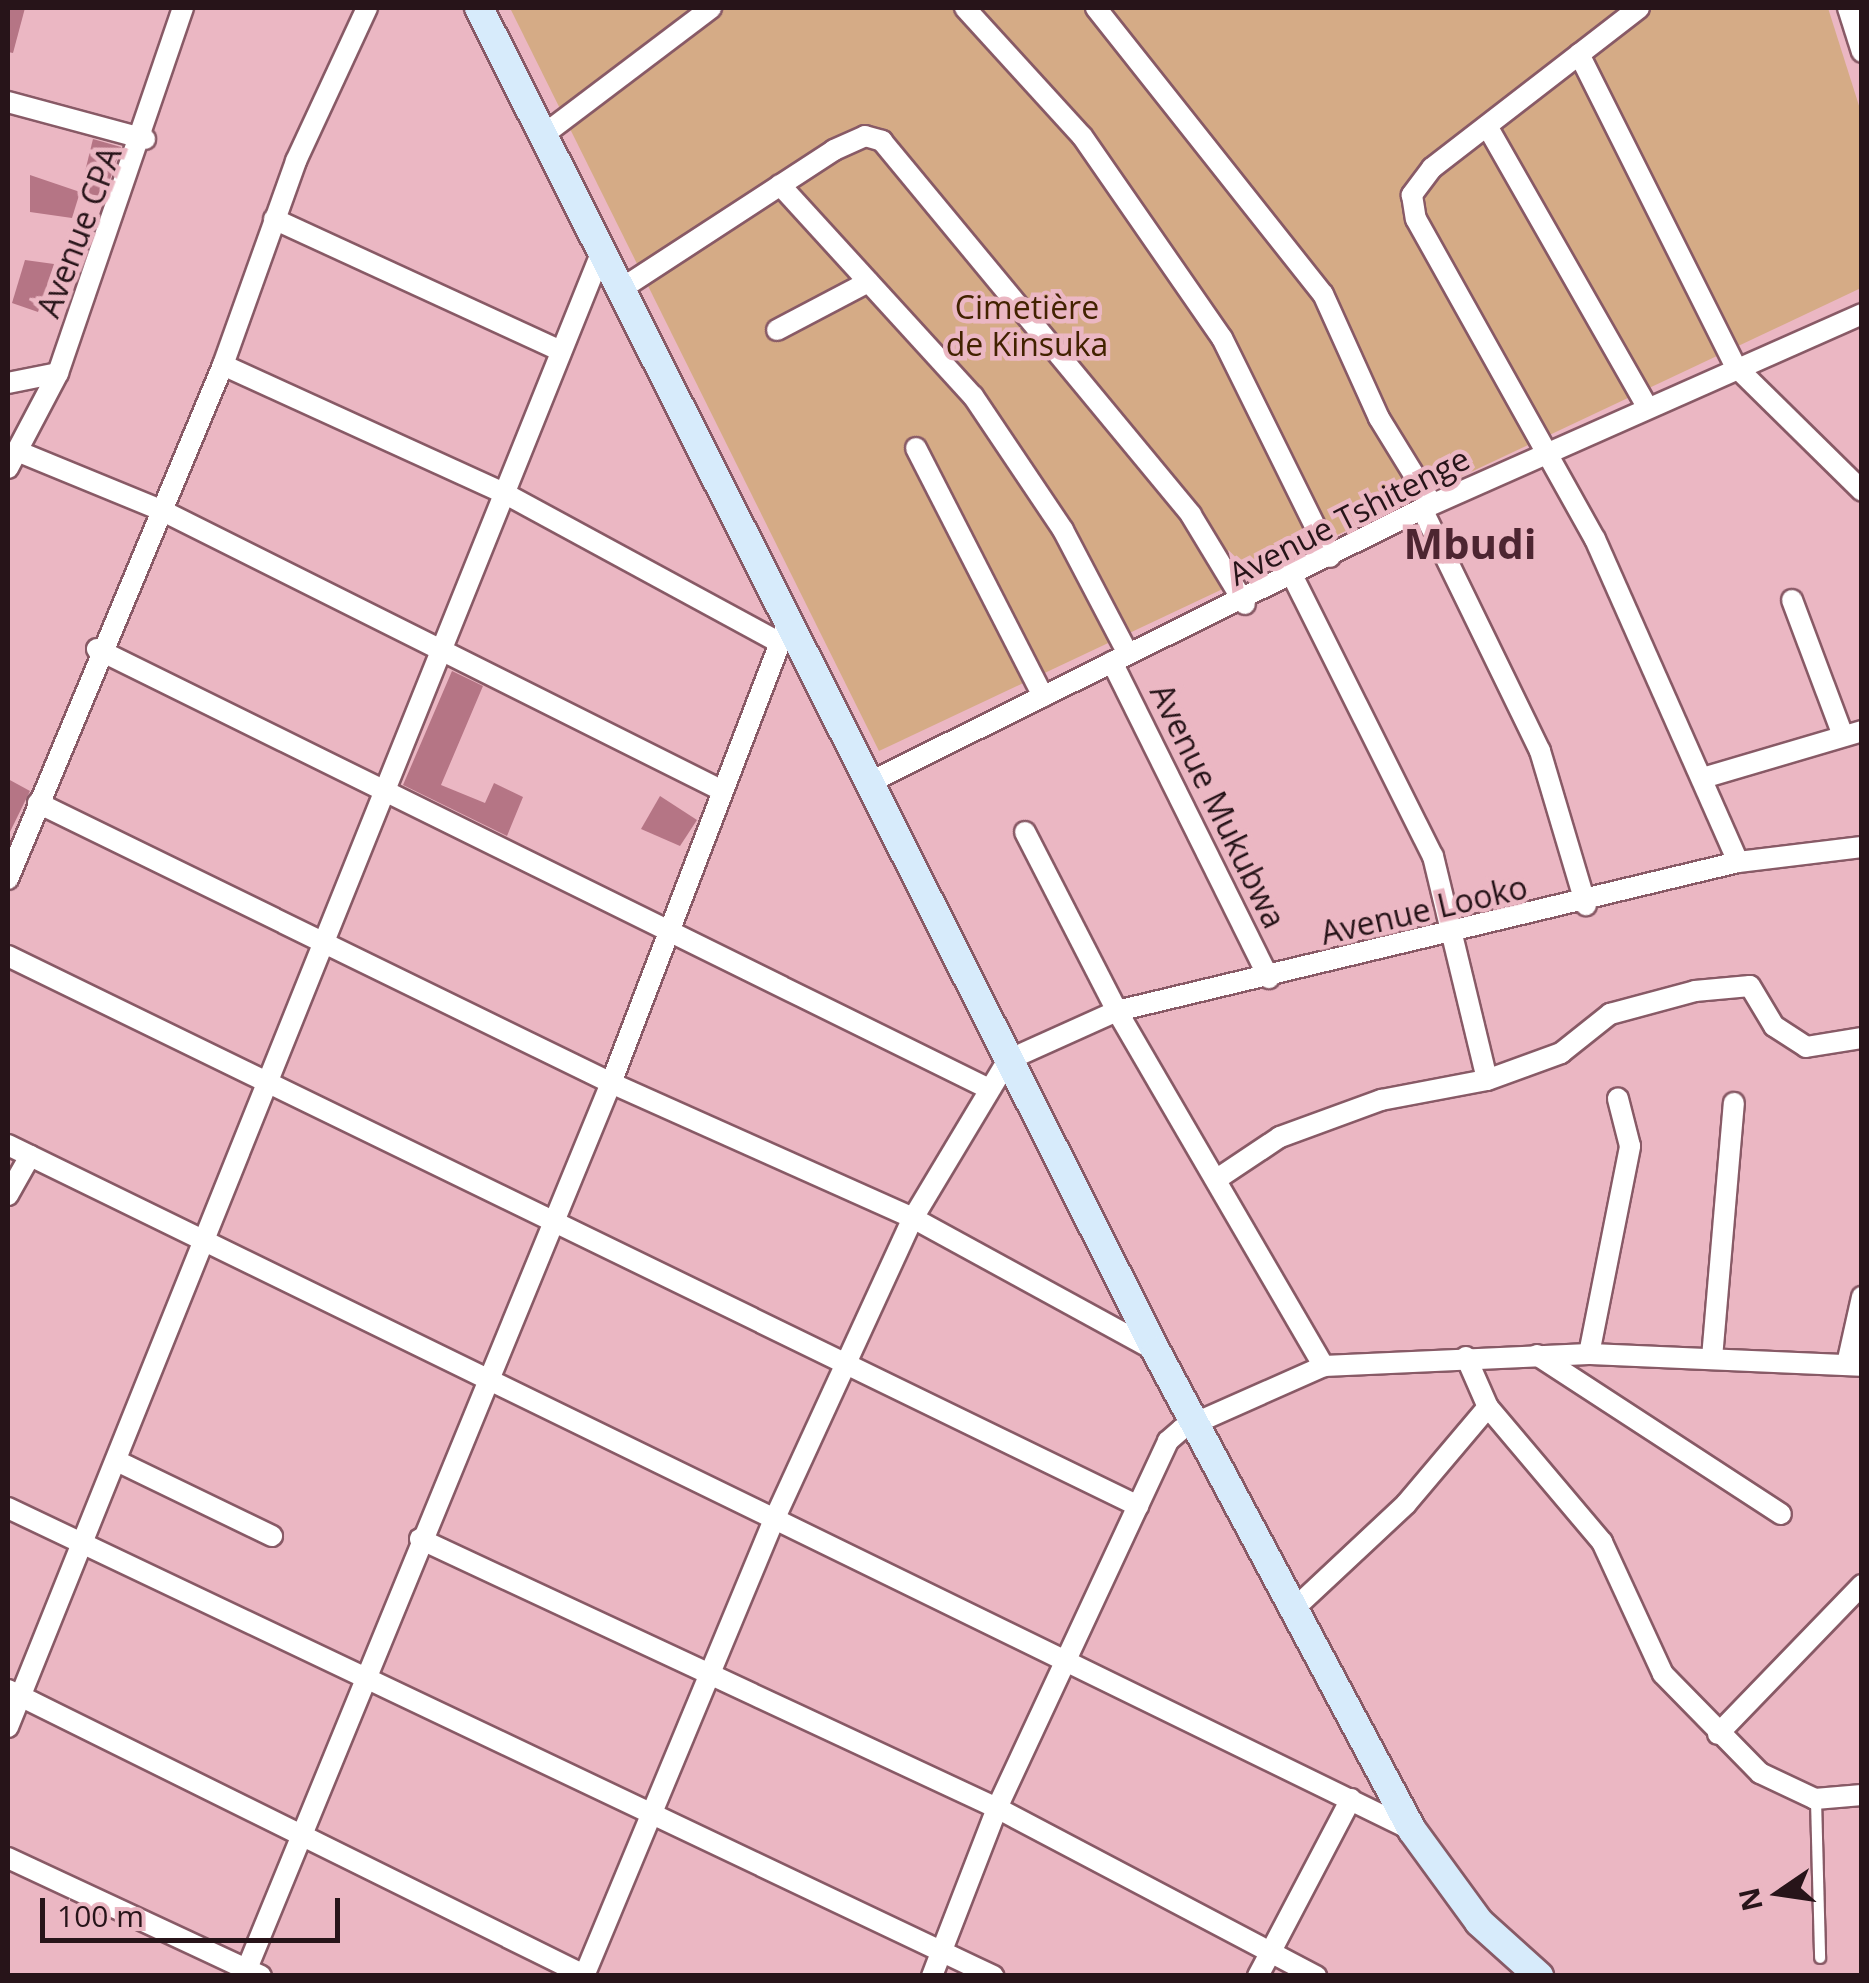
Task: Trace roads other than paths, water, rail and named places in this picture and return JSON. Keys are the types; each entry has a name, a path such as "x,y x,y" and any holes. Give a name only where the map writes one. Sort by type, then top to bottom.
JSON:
{"street":[{"name":"Avenue CPA","path":"12,460 58,373 146,139 183,8"},
{"path":"8,879 97,648 223,365 274,219 367,8"},
{"path":"479,8 784,632 868,783 1156,1351 1197,1420 1412,1830 1480,1922 1539,1976"},
{"path":"542,136 711,8"},
{"path":"965,8 1082,136 1222,338 1330,557"},
{"path":"1096,8 1315,282 1427,506 1540,750 1586,905"},
{"path":"1640,8 1486,126 1416,186 1416,218 1546,452 1706,777 1738,862"},
{"path":"1848,8 1862,52"},
{"path":"1579,54 1735,366 1862,491"},
{"path":"8,102 146,139"},
{"path":"1486,126 1646,405"},
{"path":"618,290 780,184 865,136 882,141 1191,516 1245,604"},
{"name":"Avenue Mukubwa","path":"780,184 868,282 916,326 1027,473 1120,658 1270,978"},
{"path":"274,219 562,351"},
{"path":"8,1727 15,1693 119,1462 265,1083 600,256"},
{"path":"777,330 868,282"},
{"name":"Avenue Tshitenge","path":"868,783 1120,658 1245,604 1427,506 1646,405 1862,314"},
{"path":"223,365 504,492 784,632"},
{"path":"8,383 58,373"},
{"path":"916,448 1042,696"},
{"path":"12,460 161,510 441,646 724,791"},
{"path":"1293,577 1433,856 1458,932 1487,1080"},
{"path":"1706,777 1852,734 1792,600"},
{"path":"8,1858 251,1973 484,1378 611,1083 668,925 784,632"},
{"path":"97,648 668,925 985,1087"},
{"path":"38,803 326,938 611,1083 913,1218 1156,1351"},
{"path":"1025,832 1117,1011 1220,1176 1324,1366"},
{"name":"Avenue Looko","path":"1008,1060 1117,1011 1586,905 1738,862 1862,847"},
{"path":"8,956 265,1083 850,1358 1138,1506"},
{"path":"1220,1176 1314,1124 1487,1080 1560,1053 1610,1014 1742,983 1786,1038 1806,1048 1862,1038"},
{"path":"15,1693 303,1832 585,1975 648,1810 773,1522 913,1218 985,1087 1008,1060"},
{"path":"1589,1354 1630,1146 1618,1099"},
{"path":"1712,1358 1734,1103"},
{"path":"8,1145 773,1522 1412,1830"},
{"path":"8,1195 30,1156"},
{"path":"932,1976 997,1808 1068,1664 1168,1441 1197,1420 1324,1366 1589,1354 1854,1365 1862,1297"},
{"path":"1538,1356 1781,1514"},
{"path":"1466,1357 1488,1407 1602,1542 1662,1674 1760,1773 1816,1799 1862,1795"},
{"path":"1296,1607 1406,1504 1488,1407"},
{"path":"119,1462 272,1536"},
{"path":"8,1508 993,1976"},
{"path":"420,1539 997,1808 1316,1976"},
{"path":"1718,1734 1862,1586"},
{"path":"1258,1976 1351,1799"}],"lane":[{"path":"1816,1799 1820,1958"}],"district":[{"name":"Mbudi","path":"1470,543"}],"park label":[{"name":"Cimetière de Kinsuka","path":"1027,326"}]}
